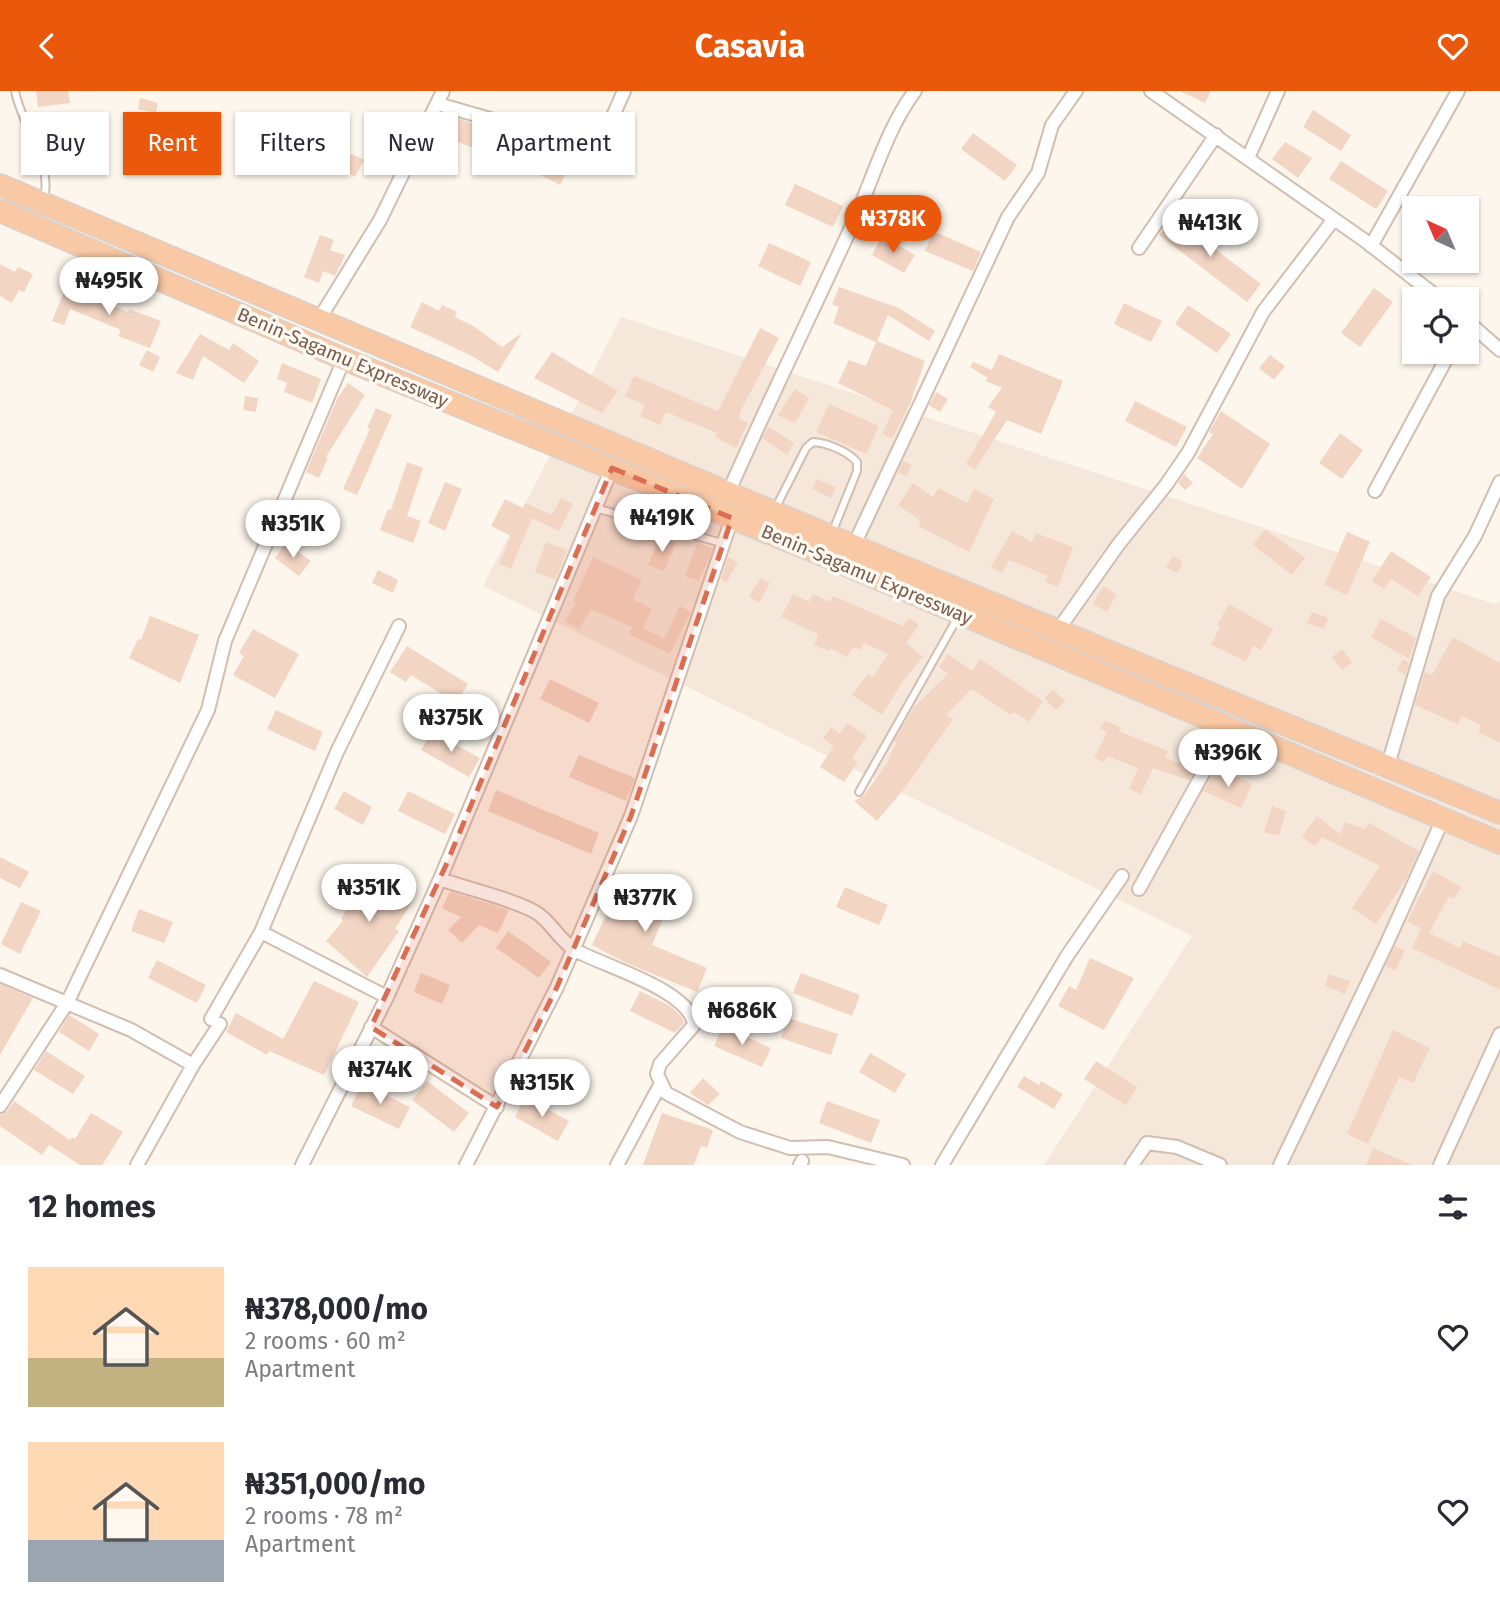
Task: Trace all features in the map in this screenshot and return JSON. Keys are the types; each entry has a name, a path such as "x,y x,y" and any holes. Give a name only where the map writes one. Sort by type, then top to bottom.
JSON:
{"highway":[{"path":"0,185 318,321 1500,813"},
{"name":"Benin-Sagamu Expressway","path":"0,211 344,359 732,518 1500,843"}],"street":[{"path":"318,321 380,220 443,91"},
{"path":"438,104 598,150 624,91"},
{"path":"729,491 793,347 865,197 894,127 915,91"},
{"path":"854,545 1008,217 1038,173 1058,114 1076,91"},
{"path":"1151,91 1248,157 1424,287"},
{"path":"1248,157 1278,91"},
{"path":"1371,246 1458,91"},
{"path":"1139,248 1216,135"},
{"path":"1058,630 1118,545 1181,464 1263,312 1334,219"},
{"path":"1479,331 1500,350"},
{"path":"0,1106 67,1003 208,710 225,641 344,359"},
{"path":"1375,491 1444,364"},
{"path":"302,1165 387,997 440,879 611,468"},
{"path":"1388,765 1438,596 1475,536 1500,482"},
{"path":"466,1165 573,949 631,816 732,518"},
{"path":"137,1165 193,1065 261,932 337,752 399,625"},
{"path":"1139,888 1228,728"},
{"path":"1280,1165 1386,945 1443,819"},
{"path":"942,1165 1067,956 1122,876"},
{"path":"440,879 537,913 573,949 675,999 693,1018 694,1025 660,1064 657,1074 660,1086 666,1093 740,1132 774,1144 790,1148 828,1147 903,1165"},
{"path":"261,932 387,997"},
{"path":"0,975 131,1030 193,1065"},
{"path":"371,1027 497,1107"},
{"path":"1440,1165 1500,1034"},
{"path":"617,1165 660,1086"},
{"path":"1132,1165 1147,1143 1177,1147 1220,1165"}],"lane":[{"path":"15,91 48,184 43,204"},
{"path":"774,511 806,448 813,442 821,442 851,456 857,462 857,471 831,535"},
{"path":"595,508 722,543"},
{"path":"859,792 960,614"}],"highlighted area":[{"path":"612,468 732,518 631,816 557,987 497,1107 371,1027 446,865"}],"shaded area":[{"path":"621,317 1495,604 1500,600 1500,1165 1044,1165 1192,936 483,586"}],"building":[{"path":"36,91 68,91 70,103 38,107"},
{"path":"1180,91 1211,91 1205,103"},
{"path":"140,98 158,103 156,112 138,109"},
{"path":"1313,110 1351,135 1341,151 1303,127"},
{"path":"458,119 472,123 472,148 458,142"},
{"path":"973,133 1017,165 1005,181 961,149"},
{"path":"1285,142 1312,158 1298,178 1272,159"},
{"path":"350,156 364,160 355,177 350,174"},
{"path":"1341,161 1388,191 1376,209 1329,179"},
{"path":"540,175 565,175 560,185"},
{"path":"795,184 843,206 833,227 785,205"},
{"path":"1173,217 1261,284 1247,302 1159,235"},
{"path":"933,231 981,252 973,271 925,251"},
{"path":"320,235 334,240 330,250 345,255 335,276 323,271 319,283 304,277"},
{"path":"882,236 915,255 904,273 872,255"},
{"path":"769,243 811,262 800,286 758,266"},
{"path":"0,264 15,272 18,267 33,274 24,292 19,290 12,303 0,296"},
{"path":"66,287 103,304 104,302 128,312 129,309 161,321 150,348 118,336 121,330 70,309 64,325 52,321"},
{"path":"839,287 899,308 935,331 929,341 888,315 877,341 925,361 910,404 892,439 882,434 893,410 838,383 849,360 866,366 876,342 833,323 839,307 832,304"},
{"path":"1374,288 1393,302 1360,347 1341,333"},
{"path":"422,302 439,311 442,305 457,312 455,317 475,327 502,347 522,333 498,372 470,355 410,327"},
{"path":"1124,303 1162,321 1151,342 1114,324"},
{"path":"1188,305 1231,334 1217,353 1175,324"},
{"path":"760,328 779,338 741,410 739,419 748,423 736,448 715,437 717,433 666,412 660,425 640,416 645,405 625,396 634,376 718,411"},
{"path":"200,334 229,350 233,343 259,361 244,383 203,356 193,380 176,373"},
{"path":"147,350 160,357 153,372 139,365"},
{"path":"552,352 618,391 602,413 534,378"},
{"path":"999,354 1063,381 1041,434 1007,420 975,469 966,464 996,412 988,407 1002,388 986,381 988,378 970,367 973,362 992,370"},
{"path":"1270,355 1285,366 1274,380 1259,368"},
{"path":"282,363 321,379 312,403 284,392 287,383 277,379"},
{"path":"348,383 365,395 326,457 328,458 319,478 306,472 337,399"},
{"path":"795,389 809,398 795,423 778,415"},
{"path":"936,392 948,399 940,412 929,405"},
{"path":"245,396 258,398 256,412 243,410"},
{"path":"1135,401 1187,427 1176,447 1125,421"},
{"path":"829,404 879,426 866,454 816,432"},
{"path":"376,408 392,415 357,495 343,489 370,429 367,428"},
{"path":"1221,411 1270,444 1242,489 1197,458 1213,434 1209,432"},
{"path":"769,427 794,443 787,455 762,438"},
{"path":"1340,433 1363,450 1342,479 1319,463"},
{"path":"903,461 912,465 906,477 898,472"},
{"path":"407,462 423,468 407,516 421,521 413,543 380,530 388,509 391,510"},
{"path":"1184,474 1193,483 1185,490 1178,483"},
{"path":"817,479 836,487 831,498 812,489"},
{"path":"445,482 462,489 445,531 428,523"},
{"path":"913,483 933,497 938,488 967,503 974,489 994,499 969,552 918,526 921,521 898,505"},
{"path":"561,498 573,504 559,531 532,518 511,569 499,564 511,536 491,526 505,499 523,508 525,503 552,515"},
{"path":"1265,529 1305,558 1292,575 1253,545"},
{"path":"1012,531 1032,542 1036,533 1073,547 1058,587 1045,582 1048,576 1009,560 1002,573 991,567"},
{"path":"1347,532 1370,542 1347,595 1324,585"},
{"path":"660,537 676,543 664,571 648,565"},
{"path":"546,542 567,550 556,580 535,572"},
{"path":"286,543 311,561 299,576 275,558"},
{"path":"697,543 713,548 699,581 685,576"},
{"path":"1391,551 1431,577 1418,596 1391,579 1384,589 1372,581"},
{"path":"1173,556 1183,562 1177,573 1166,567"},
{"path":"593,557 642,580 633,599 652,609 643,628 664,639 680,606 691,612 670,654 629,634 632,627 591,609 579,629 565,622 576,602 573,601"},
{"path":"728,557 738,563 726,583 721,579"},
{"path":"378,570 398,580 393,593 372,583"},
{"path":"761,578 770,583 759,603 749,596"},
{"path":"1103,586 1117,594 1107,612 1093,604"},
{"path":"793,594 809,602 813,594 830,602 833,596 903,626 909,618 919,625 906,643 923,657 903,681 882,715 852,695 868,674 873,677 888,654 864,643 860,650 853,647 847,657 830,648 829,651 814,645 818,634 781,617"},
{"path":"1229,604 1273,629 1261,650 1253,646 1246,661 1211,645 1220,627 1217,625"},
{"path":"1312,612 1328,618 1324,629 1307,623"},
{"path":"150,616 199,635 180,683 129,658 138,639 141,640"},
{"path":"1381,619 1416,638 1409,659 1371,637"},
{"path":"253,629 299,654 275,698 233,675 244,656 239,653"},
{"path":"1453,637 1500,663 1500,743 1478,732 1481,725 1462,716 1458,724 1415,705 1425,672 1432,675"},
{"path":"407,646 468,684 456,703 411,675 406,682 390,672"},
{"path":"1342,649 1352,662 1342,670 1332,657"},
{"path":"948,654 972,671 980,659 1043,701 1029,722 1014,712 1011,715 972,689 946,715 953,719 904,789 877,821 854,801 864,795 890,759 888,758 897,743 894,741 914,707 948,674 939,667"},
{"path":"1403,659 1409,663 1405,675 1397,670"},
{"path":"550,679 599,703 589,723 540,699"},
{"path":"1053,689 1065,701 1056,710 1044,698"},
{"path":"276,710 323,732 315,751 267,729"},
{"path":"1105,720 1121,728 1119,731 1168,751 1165,758 1196,769 1189,780 1153,768 1141,794 1129,789 1138,768 1107,756 1104,762 1094,758 1107,732 1100,729"},
{"path":"847,723 867,736 852,758 858,762 844,782 820,767 834,746 823,738 831,727 840,734"},
{"path":"432,732 480,758 469,777 421,750"},
{"path":"579,755 635,778 626,801 569,777"},
{"path":"1214,772 1226,778 1228,773 1252,784 1241,808 1203,791"},
{"path":"496,790 599,833 591,854 488,811"},
{"path":"344,791 372,807 363,825 334,809"},
{"path":"408,791 455,814 445,834 398,811"},
{"path":"1272,806 1286,811 1279,836 1264,832"},
{"path":"1317,816 1340,834 1345,822 1365,829 1369,823 1419,851 1407,878 1376,924 1352,908 1380,866 1322,837 1315,846 1302,837"},
{"path":"0,857 29,872 20,888 0,878"},
{"path":"1433,871 1461,887 1454,899 1449,896 1429,933 1407,921"},
{"path":"364,873 412,902 395,929 399,931 367,977 326,941 343,921 341,919 355,896 351,894"},
{"path":"633,874 674,892 652,945 707,968 697,992 626,963 592,945 616,894 623,897"},
{"path":"845,887 888,905 879,925 836,907"},
{"path":"450,891 509,910 498,933 479,925 462,943 448,930 461,917 442,908"},
{"path":"21,902 41,911 20,954 1,944"},
{"path":"139,909 173,922 164,943 131,931"},
{"path":"1421,929 1460,948 1463,941 1500,957 1500,990 1412,948"},
{"path":"508,931 551,962 539,978 496,948"},
{"path":"1395,946 1405,951 1395,971 1385,966"},
{"path":"1090,958 1134,978 1104,1030 1058,1006 1069,986 1076,990"},
{"path":"157,960 206,985 197,1003 148,978"},
{"path":"421,973 450,985 442,1004 414,992"},
{"path":"801,973 860,995 852,1016 793,993"},
{"path":"1329,974 1350,981 1345,994 1325,986"},
{"path":"314,981 359,1002 324,1075 269,1051 267,1055 226,1032 236,1013 283,1039"},
{"path":"0,984 33,998 0,1055"},
{"path":"640,991 670,1006 682,1017 684,1023 675,1033 630,1011"},
{"path":"69,1015 99,1034 89,1051 59,1032"},
{"path":"788,1018 838,1034 831,1055 781,1038"},
{"path":"723,1026 771,1048 762,1067 714,1046"},
{"path":"1393,1030 1430,1048 1413,1083 1399,1077 1368,1144 1347,1134"},
{"path":"46,1051 85,1076 73,1094 34,1070"},
{"path":"870,1053 906,1074 895,1093 859,1072"},
{"path":"1096,1061 1137,1087 1126,1105 1084,1079"},
{"path":"1024,1076 1039,1085 1041,1081 1063,1094 1054,1109 1017,1087"},
{"path":"703,1078 720,1094 708,1105 690,1093"},
{"path":"427,1081 469,1113 454,1132 412,1100"},
{"path":"362,1084 410,1107 399,1129 351,1106"},
{"path":"525,1097 569,1121 558,1141 515,1117"},
{"path":"14,1101 70,1140 72,1137 75,1139 91,1113 123,1132 102,1165 80,1165 49,1145 42,1155 0,1126 0,1115 7,1111"},
{"path":"827,1101 880,1120 871,1143 819,1123"},
{"path":"662,1113 713,1130 707,1148 701,1146 694,1165 643,1165"},
{"path":"1373,1148 1412,1165 1366,1165"}]}
